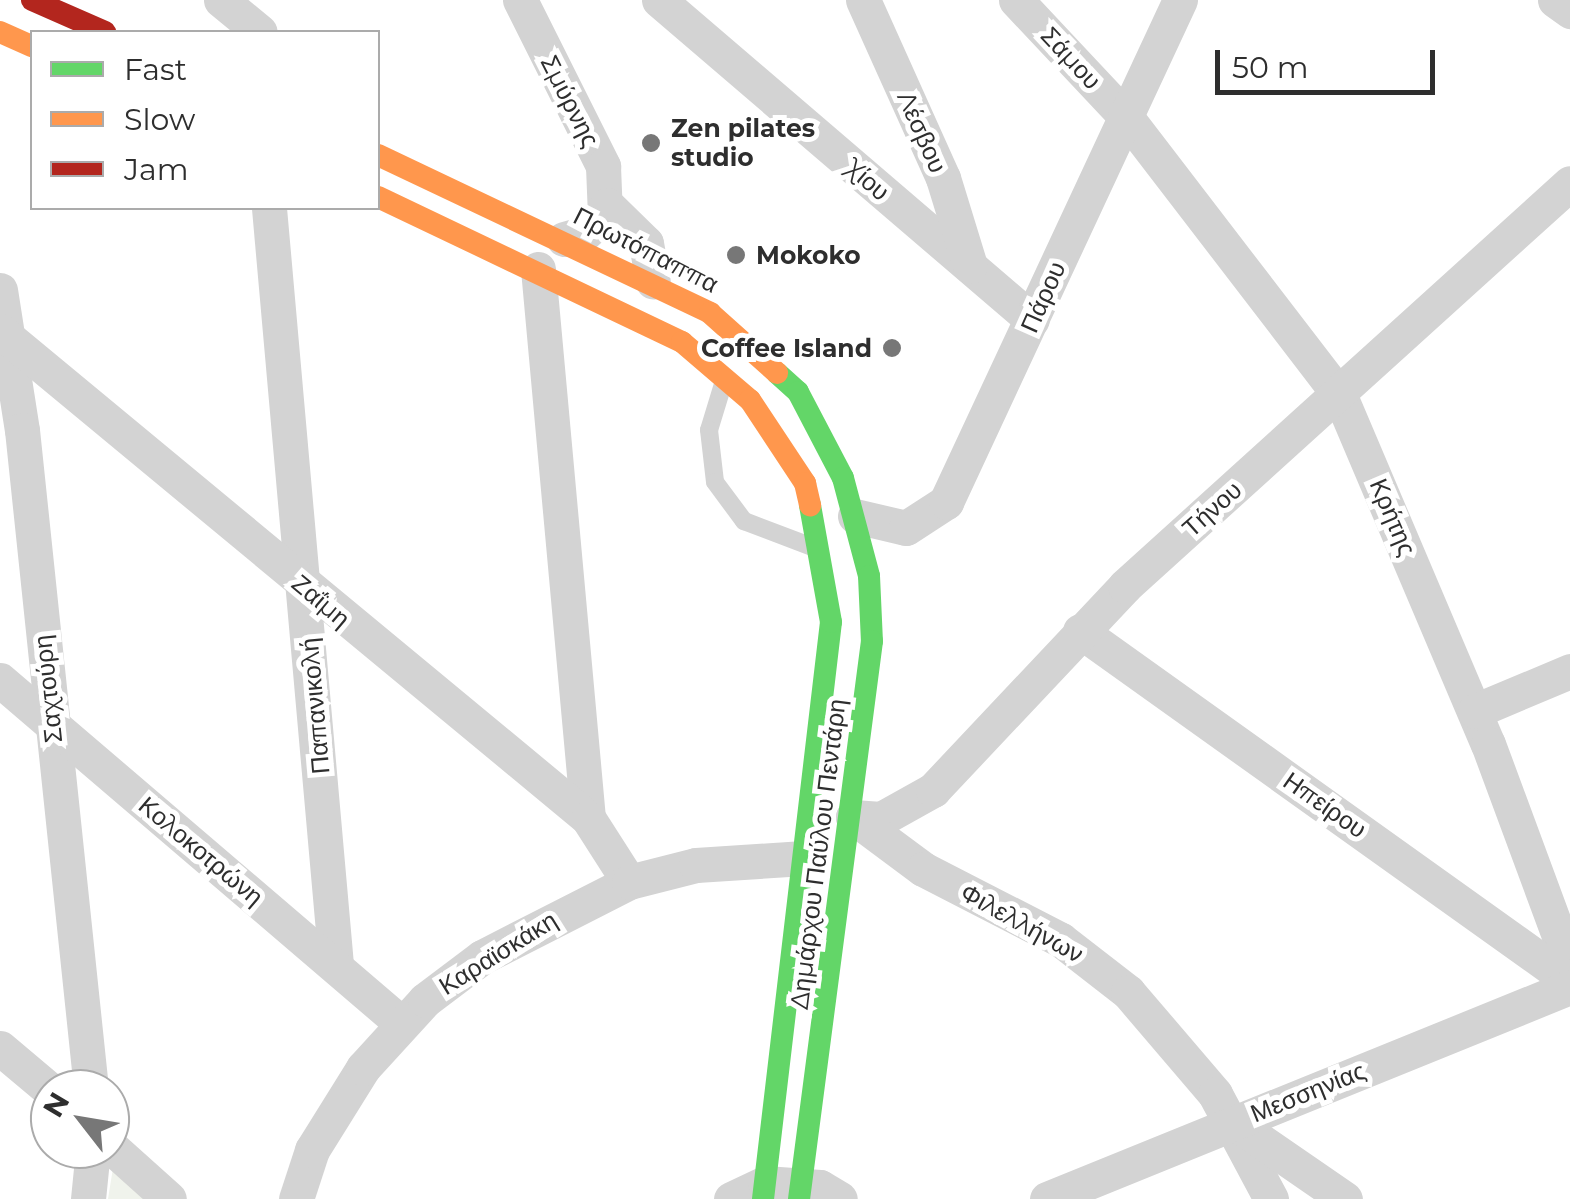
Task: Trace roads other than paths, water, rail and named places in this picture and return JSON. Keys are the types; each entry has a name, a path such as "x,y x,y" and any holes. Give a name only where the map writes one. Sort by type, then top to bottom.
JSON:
{"street":[{"path":"32,0 100,30"},
{"path":"221,0 229,30"},
{"path":"221,0 258,30"},
{"name":"Σμύρνης","path":"520,0 604,166 608,205"},
{"name":"Χίου","path":"659,0 1032,320"},
{"name":"Λέσβου","path":"862,0 943,178 970,267"},
{"name":"Σάμου","path":"1016,0 1126,117"},
{"name":"Πάρου","path":"855,516 906,528 946,502 1180,0"},
{"path":"1555,0 1570,11"},
{"path":"0,32 30,45"},
{"name":"Κρήτης","path":"1126,117 1340,396 1475,710 1570,966"},
{"path":"380,135 432,180"},
{"name":"Πρωτόπαππα","path":"380,157 653,281 744,337 798,392 843,478 855,516"},
{"name":"Τήνου","path":"853,817 882,819 924,798 1080,631 1570,183"},
{"path":"380,198 650,321 725,376 770,425 804,483 823,550"},
{"path":"564,239 586,233 608,205 646,243 653,281"},
{"name":"Παπανικολή","path":"269,210 336,965"},
{"path":"538,269 588,818"},
{"name":"Σαχτούρη","path":"0,290 89,1069"},
{"name":"Ζαΐμη","path":"6,339 588,818 628,882"},
{"name":"Δημάρχου Παύλου Πεντάρη","path":"800,1192 853,817 872,610 855,516"},
{"name":"Δημάρχου Παύλου Πεντάρη","path":"764,1191 831,622 823,550"},
{"name":"Ηπείρου","path":"1080,631 1570,984"},
{"path":"1475,710 1570,672"},
{"name":"Κολοκοτρώνη","path":"0,680 401,1023"},
{"path":"815,775 853,817"},
{"name":"Φιλελλήνων","path":"853,817 923,870 1029,922 1088,959 1174,1038 1232,1122 1271,1199"},
{"name":"Καραϊσκάκη","path":"296,1199 335,1108 401,1023 482,956 628,882 712,863 804,858"},
{"name":"Μεσσηνίας","path":"1047,1199 1570,984"},
{"path":"0,1048 30,1073"},
{"path":"1232,1122 1345,1199"},
{"path":"130,1164 169,1199"},
{"path":"88,1199 91,1169"},
{"path":"731,1199 764,1191 840,1199"}],"lane":[{"path":"725,376 709,430 715,482 726,502 761,532 823,550"}],"place":[{"name":"Zen pilates studio","path":"651,143"},
{"name":"Mokoko","path":"736,255"},
{"name":"Coffee Island","path":"892,348"}]}
